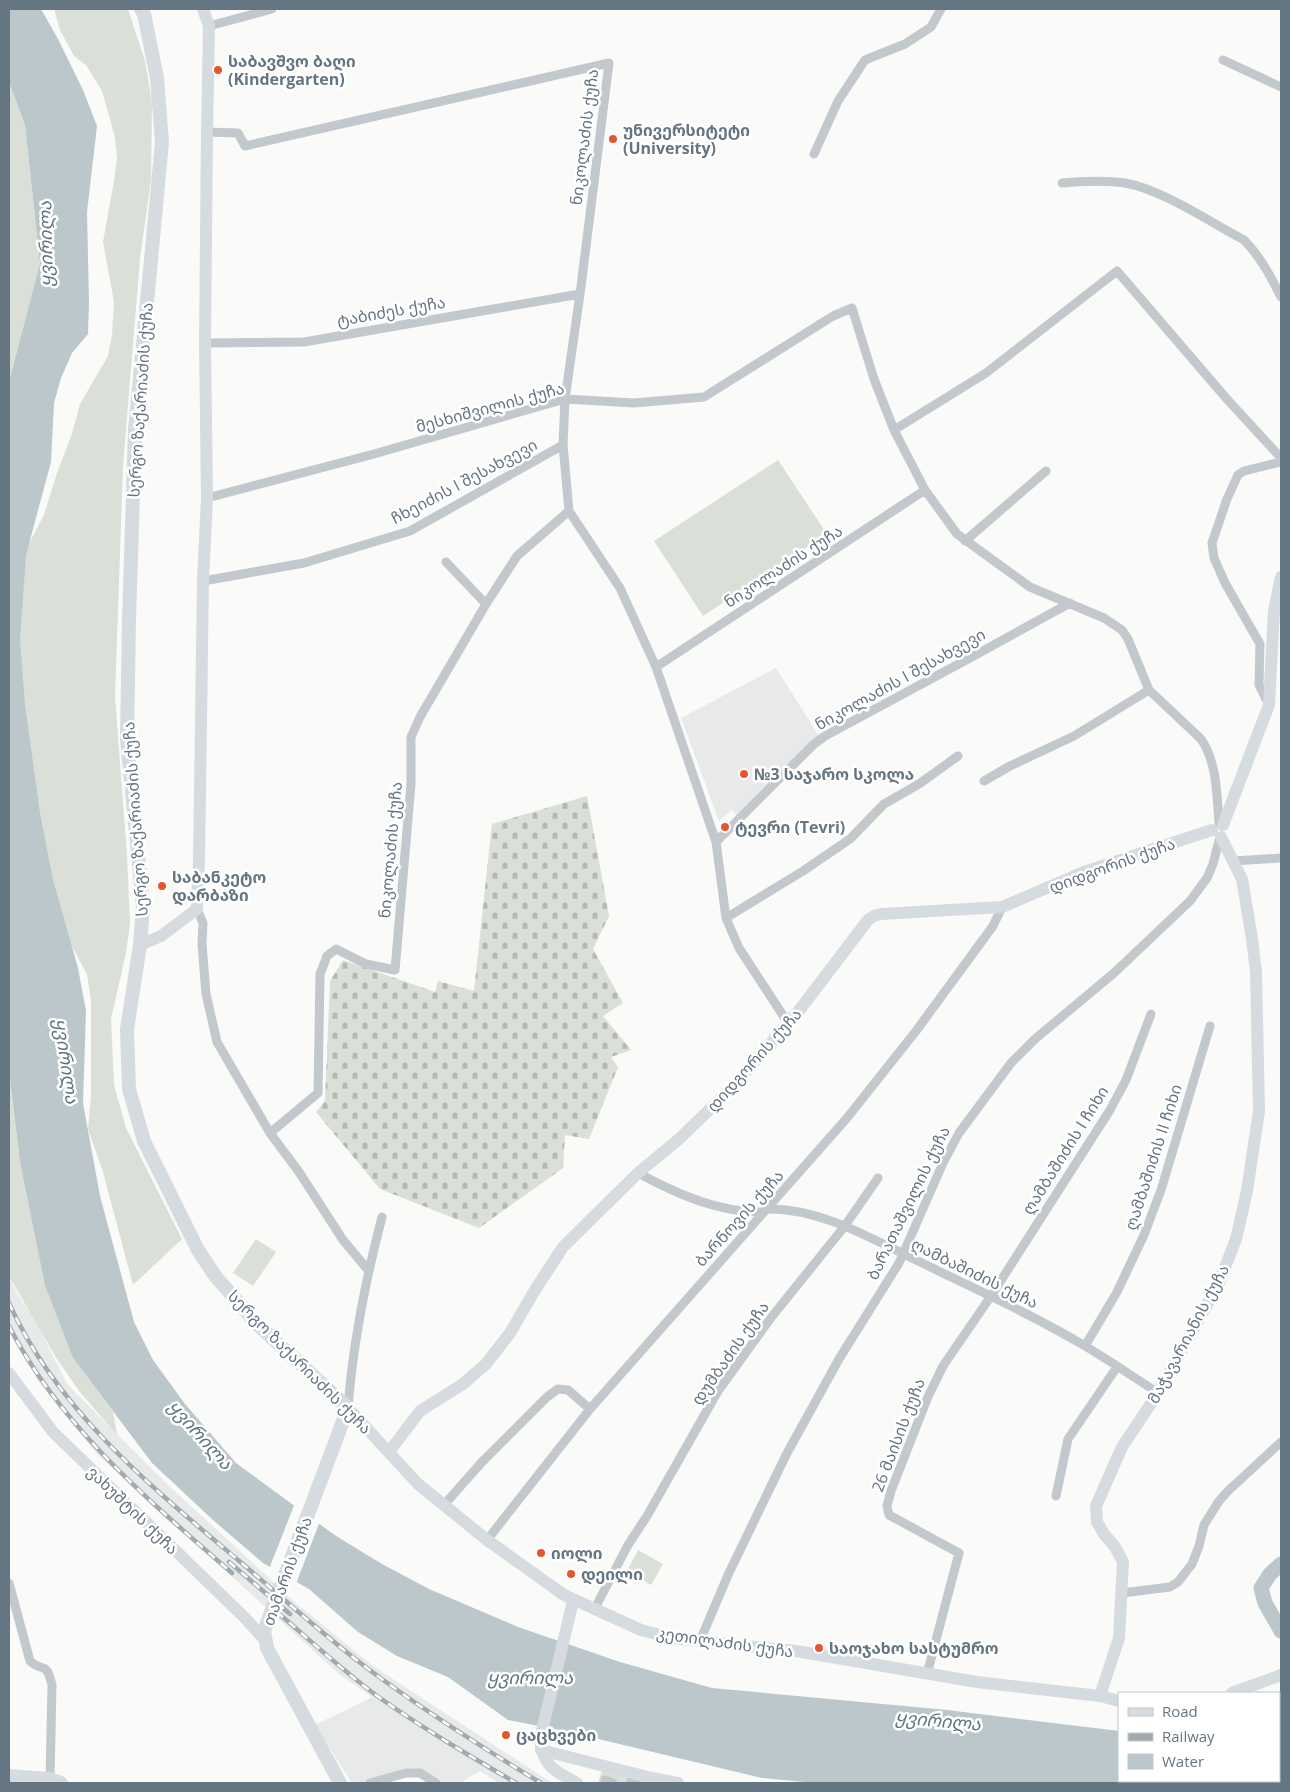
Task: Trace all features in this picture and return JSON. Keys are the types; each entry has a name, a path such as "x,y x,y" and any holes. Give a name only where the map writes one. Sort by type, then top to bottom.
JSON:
{"main road":[{"name":"სერგო ზაქარიაძის ქუჩა","path":"141,9 144,14 157,78 162,142 134,430 127,739 143,907 140,945 126,1029 129,1089 144,1141 198,1250 216,1277 257,1324 346,1414"},
{"name":"თამარის ქუჩა","path":"340,1783 267,1648 265,1636 346,1414"},
{"path":"9,1776 55,1781"}],"street":[{"path":"203,9 209,26 206,132 205,343 207,498 203,581 200,860 197,909 203,923 202,944 206,994 217,1042 270,1133 299,1172 343,1240 368,1270"},
{"path":"209,26 272,9"},
{"path":"814,154 838,101 865,60 905,44 932,27 941,9"},
{"path":"1223,60 1281,87"},
{"name":"ნიკოლაძის ქუჩა","path":"206,132 238,133 245,146 609,63 565,399 564,445 570,511 620,588 656,667 716,842 726,918 739,948 788,1023"},
{"path":"1062,183 1086,181 1124,183 1158,194 1244,240 1277,279 1281,297"},
{"path":"984,781 1010,766 1074,736 1149,690 1128,639 1122,630 1104,618 1030,587 965,541 953,530 925,490 894,430 986,372 1117,272 1226,398 1281,458"},
{"name":"ტაბიძეს ქუჩა","path":"205,343 304,342 580,294"},
{"name":"მესხიშვილის ქუჩა","path":"207,498 374,454 565,399 634,403 704,397 832,316 852,308 874,379 894,430"},
{"name":"ჩხეიძის I შესახვევი","path":"203,581 304,563 410,531 564,445"},
{"path":"1269,705 1260,685 1260,644 1224,583 1214,558 1212,543 1227,499 1238,475 1244,471 1281,462"},
{"path":"965,541 1046,471"},
{"name":"ნიკოლაძის ქუჩა","path":"656,667 925,490"},
{"name":"ნიკოლაძის ქუჩა","path":"270,1133 318,1093 320,974 328,956 336,949 366,964 395,970 411,784 411,738 420,717 486,604 517,556 570,511"},
{"path":"446,562 486,604"},
{"path":"1219,830 1269,705 1274,611 1281,577"},
{"name":"ნიკოლაძის I შესახვევი","path":"716,842 814,744 825,736 1070,603"},
{"name":"ბარათაშვილის ქუჩა","path":"700,1641 728,1575 786,1455 839,1359 904,1254 943,1163 956,1139 1001,1076 1035,1039 1114,974 1190,901 1208,878 1213,864 1219,830 1216,786 1206,746 1149,690"},
{"path":"726,918 802,872 850,839 884,804 919,784 958,756"},
{"name":"მაჭავარიანის ქუჩა","path":"1100,1696 1119,1638 1123,1562 1097,1522 1096,1506 1122,1447 1158,1393 1219,1283 1236,1239 1247,1191 1259,1111 1256,972 1242,879 1219,830"},
{"name":"დიდგორის ქუჩა","path":"389,1452 420,1411 463,1384 486,1364 510,1333 563,1247 638,1172 679,1139 733,1087 802,1008 868,920 881,914 1002,907 1084,872 1219,830"},
{"path":"1233,861 1281,858"},
{"name":"ბარნოვის ქუჩა","path":"487,1540 590,1409 847,1118 916,1031 993,926 1002,907"},
{"path":"140,945 161,936 197,909"},
{"name":"ღამბაშიძის I ჩიხი","path":"991,1296 1110,1110 1126,1080 1151,1014"},
{"name":"ღამბაშიძის II ჩიხი","path":"1085,1346 1117,1292 1144,1236 1161,1190 1210,1026"},
{"name":"ღამბაშიძის ქუჩა","path":"638,1172 706,1204 753,1212 781,1208 808,1213 844,1227 991,1296 1085,1346 1158,1393"},
{"name":"დუმბაძის ქუჩა","path":"594,1610 628,1545 647,1516 718,1391 770,1319 844,1227 878,1178"},
{"path":"346,1414 352,1360 368,1270 382,1217"},
{"name":"26 მაისის ქუჩა","path":"927,1674 959,1553 889,1516 887,1506 908,1447 936,1380 991,1296"},
{"path":"1056,1496 1068,1439 1117,1366"},
{"name":"ვახუშტის ქუჩა","path":"9,1374 59,1438 265,1636"},
{"path":"443,1506 482,1462 558,1389 568,1390 590,1409"},
{"name":"სერგო ზაქარიაძის ქუჩა","path":"346,1414 389,1452 418,1484 443,1506 546,1584 573,1601"},
{"path":"1122,1593 1170,1587 1178,1582 1192,1564 1204,1525 1219,1501 1281,1442"},
{"path":"9,1583 30,1660 34,1664 45,1667 52,1685 55,1781"},
{"path":"573,1601 541,1744 547,1763 554,1771 577,1783"},
{"name":"კეთილაძის ქუჩა","path":"573,1601 641,1630 671,1638 796,1651 977,1682 1100,1696 1118,1701"},
{"path":"1235,1692 1278,1676"},
{"path":"541,1744 652,1778 678,1783"},
{"path":"370,1783 406,1773 420,1773 436,1783"}],"shaded area":[{"name":"№3 საჯარო სკოლა","path":"776,668 821,739 741,821 732,810 719,821 681,718"},
{"path":"9,1276 17,1293 36,1322 67,1384 166,1483 296,1603 373,1666 552,1783 499,1783 480,1771 462,1782 440,1783 415,1768 361,1783 352,1783 315,1725 372,1697 339,1674 96,1453 38,1381 9,1331"}],"green space":[{"path":"54,9 128,9 145,61 152,102 151,180 140,259 123,466 115,696 127,855 130,924 126,953 111,1019 114,1085 126,1128 182,1239 133,1285 103,1172 88,1129 91,1096 91,1001 87,974 68,939 57,895 9,751 9,576 23,555 44,515 72,434 80,404 108,356 112,335 114,302 103,242 117,159 115,137 102,91 86,65 74,56 60,30"},
{"path":"9,82 25,125 40,265 9,380"},
{"path":"778,460 827,534 703,616 654,541"},
{"path":"587,796 609,916 593,949 623,1003 603,1016 631,1050 611,1057 618,1067 589,1139 565,1135 563,1168 479,1228 380,1189 316,1112 325,1101 330,981 343,960 435,992 438,981 474,991 492,824"},
{"path":"9,1071 20,1162 45,1286 73,1358 113,1412 117,1435 79,1391 55,1356 9,1276"},
{"path":"256,1239 276,1252 253,1286 233,1273"},
{"path":"638,1550 663,1564 651,1585 627,1571"},
{"path":"602,1771 653,1783 598,1783"}],"water":[{"name":"ყვირილა","path":"9,9 41,9 83,90 97,126 87,212 88,334 72,353 61,378 54,403 51,462 26,555 20,639 25,705 40,813 53,880 78,968 86,1011 83,1103 100,1196 134,1322 153,1360 185,1404 236,1463 336,1536 382,1564 429,1589 518,1627 620,1662 712,1688 947,1710 1118,1731 1118,1782 1280,1782 1281,1730 1281,1783 815,1783 762,1778 565,1731 508,1720 448,1677 397,1656 358,1632 309,1589 263,1563 213,1520 152,1463 73,1358 45,1286 20,1162 9,1071 9,381 40,264 25,125 9,82"}],"pier":[{"path":"295,1503 320,1521 296,1584 269,1569"}],"waterway":[{"path":"1281,1564 1270,1574 1261,1588 1265,1603 1281,1631"}],"railway":[{"path":"9,1303 29,1342 79,1412 108,1444 172,1504 320,1631 371,1671 455,1729 541,1783"},
{"path":"9,1326 30,1362 54,1397 80,1429 138,1489 232,1573"},
{"path":"229,1562 290,1614"},
{"path":"277,1612 380,1698 516,1783"}],"place":[{"name":"საბავშვო ბაღი (Kindergarten)","path":"218,70"},
{"name":"უნივერსიტეტი (University)","path":"613,139"},
{"name":"№3 საჯარო სკოლა","path":"744,774"},
{"name":"ტევრი (Tevri)","path":"725,827"},
{"name":"საბანკეტო დარბაზი","path":"162,886"},
{"name":"იოლი","path":"541,1553"},
{"name":"დეილი","path":"571,1574"},
{"name":"საოჯახო სასტუმრო","path":"819,1648"},
{"name":"ცაცხვები","path":"506,1735"}]}
